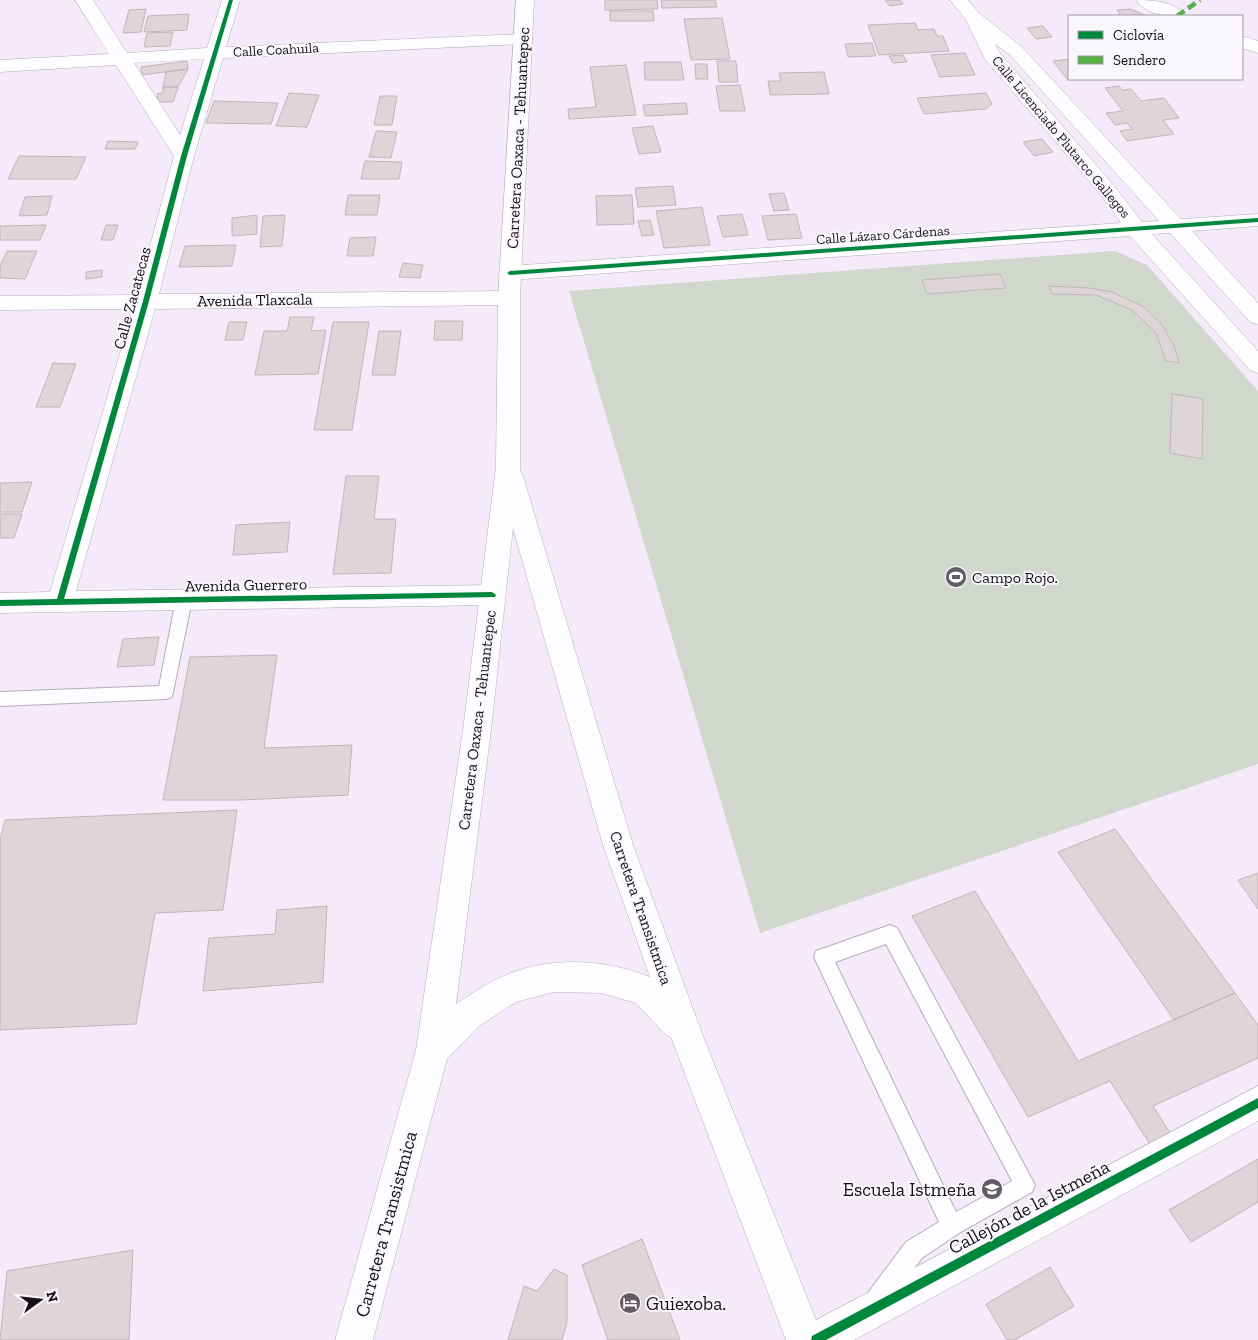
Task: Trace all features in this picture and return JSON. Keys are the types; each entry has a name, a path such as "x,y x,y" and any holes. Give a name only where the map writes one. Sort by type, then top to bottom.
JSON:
{"street":[{"path":"84,0 184,156"},
{"name":"Calle Zacatecas","path":"60,602 146,301 184,156 216,53 230,0"},
{"name":"Carretera Oaxaca - Tehuantepec","path":"433,1050 477,730 508,466 509,298 525,0"},
{"name":"Calle Licenciado Plutarco Gallegos","path":"959,0 973,17 1016,51 1174,227 1258,317"},
{"path":"1146,0 1174,15"},
{"name":"Calle Licenciado Plutarco Gallegos","path":"973,17 992,55 1108,191 1138,230 1258,364"},
{"name":"Calle Coahuila","path":"0,66 216,53 523,39"},
{"path":"1243,41 1258,48"},
{"name":"Calle Lázaro Cárdenas","path":"510,273 1258,220"},
{"name":"Avenida Tlaxcala","path":"0,302 509,298"},
{"name":"Carretera Transistmica","path":"508,466 618,845 684,1031 805,1340"},
{"name":"Avenida Guerrero","path":"0,603 492,595"},
{"path":"433,1050 467,1015 509,989 554,977 601,978 646,992 684,1031"},
{"name":"Carretera Transistmica","path":"354,1340 433,1050"},
{"name":"Callejón de la Istmeña","path":"816,1340 1258,1103"}],"lane":[{"path":"0,699 166,692 184,600"},
{"path":"868,1312 914,1250 952,1226 1025,1185 890,934 823,957 952,1226"}],"shaded area":[{"name":"Campo Rojo.","path":"1115,251 1147,265 1258,391 1258,764 760,933 569,291"}],"building":[{"path":"605,0 657,0 658,9 605,10"},
{"path":"661,0 715,0 717,7 662,8"},
{"path":"885,0 900,0 903,4 890,6"},
{"path":"146,9 141,32 123,33 129,10"},
{"path":"1130,9 1145,15 1120,15 1117,10"},
{"path":"610,11 653,11 654,21 610,21"},
{"path":"189,14 187,30 144,32 148,16"},
{"path":"722,18 730,59 691,60 684,19"},
{"path":"915,23 918,30 934,29 937,36 943,36 949,51 879,55 868,25"},
{"path":"1043,26 1052,37 1036,39 1027,28"},
{"path":"173,32 170,46 144,47 147,33"},
{"path":"872,43 876,56 848,57 845,44"},
{"path":"965,53 975,75 940,77 931,55"},
{"path":"903,55 907,62 893,63 889,56"},
{"path":"1068,59 1068,79 1067,79 1053,61"},
{"path":"187,61 188,69 142,75 141,67"},
{"path":"717,61 736,61 738,82 719,82"},
{"path":"644,62 681,62 684,80 645,80"},
{"path":"695,64 707,64 708,79 696,79"},
{"path":"626,65 636,115 569,119 568,109 596,107 590,67"},
{"path":"188,69 178,87 163,87 166,72"},
{"path":"824,72 829,94 770,95 768,81 781,81 779,73"},
{"path":"740,85 745,111 720,111 716,86"},
{"path":"1119,86 1122,90 1131,89 1141,101 1164,98 1179,118 1163,120 1174,134 1127,141 1120,131 1132,129 1127,123 1115,125 1106,113 1123,111 1105,88"},
{"path":"163,87 178,87 173,102 158,102 157,94 163,93"},
{"path":"289,93 319,95 307,127 276,126"},
{"path":"986,93 992,104 986,109 924,114 917,98"},
{"path":"380,96 397,96 392,125 374,125"},
{"path":"214,101 278,103 271,124 206,123"},
{"path":"686,103 688,114 645,116 643,105"},
{"path":"653,126 661,152 639,154 632,128"},
{"path":"376,131 397,132 391,158 369,157"},
{"path":"1042,139 1053,152 1034,156 1023,142"},
{"path":"108,141 138,142 135,149 105,149"},
{"path":"19,156 86,157 76,179 8,179"},
{"path":"365,161 402,162 399,179 361,179"},
{"path":"673,186 676,205 638,207 635,188"},
{"path":"784,193 789,210 774,211 769,194"},
{"path":"348,195 380,195 377,215 345,215"},
{"path":"632,195 634,224 597,225 596,196"},
{"path":"52,196 47,215 19,216 25,197"},
{"path":"702,207 710,245 664,248 656,211"},
{"path":"742,214 748,235 723,237 717,216"},
{"path":"796,214 802,238 768,240 762,216"},
{"path":"257,215 257,234 232,236 232,218"},
{"path":"285,215 282,246 260,247 263,216"},
{"path":"650,220 654,235 642,236 638,221"},
{"path":"46,225 40,240 0,240 0,226"},
{"path":"106,225 118,225 113,240 101,240"},
{"path":"376,237 373,256 347,256 350,238"},
{"path":"236,245 232,266 179,267 185,246"},
{"path":"7,251 37,251 25,279 0,278 0,266"},
{"path":"403,263 423,265 420,278 399,277"},
{"path":"102,270 102,277 86,279 86,272"},
{"path":"1000,274 1006,288 927,294 922,280"},
{"path":"1049,286 1089,288 1112,292 1144,307 1162,325 1174,346 1179,363 1166,361 1156,333 1132,310 1096,295 1052,294"},
{"path":"290,317 314,317 311,331 326,330 318,374 255,375 264,331 287,331"},
{"path":"435,321 463,321 462,340 434,340"},
{"path":"229,322 247,322 243,340 225,340"},
{"path":"333,322 369,322 352,430 314,430"},
{"path":"379,331 401,331 395,375 372,375"},
{"path":"53,363 76,364 60,407 36,407"},
{"path":"1172,394 1203,399 1202,459 1170,453"},
{"path":"346,476 379,476 374,519 396,519 391,573 333,574"},
{"path":"32,482 22,512 0,512 0,483"},
{"path":"0,514 22,514 14,538 0,538"},
{"path":"290,522 287,552 233,555 236,525"},
{"path":"159,637 154,665 117,667 123,639"},
{"path":"277,655 264,748 352,745 348,795 241,800 163,800 190,657"},
{"path":"237,810 223,910 155,913 136,1024 0,1030 0,840 5,820"},
{"path":"1115,829 1235,993 1174,1020 1058,852"},
{"path":"1258,873 1258,909 1238,880"},
{"path":"975,891 1078,1061 1235,993 1258,1025 1258,1058 1153,1106 1172,1136 1151,1146 1110,1081 1028,1117 912,916"},
{"path":"327,906 323,982 203,991 209,938 275,934 277,910"},
{"path":"1258,1159 1258,1202 1191,1242 1169,1210"},
{"name":"Guiexoba.","path":"642,1239 680,1340 608,1340 582,1265"},
{"path":"133,1250 129,1340 0,1340 7,1271"},
{"path":"1050,1267 1074,1306 1015,1340 1007,1340 986,1304"},
{"path":"554,1269 567,1275 567,1322 562,1340 508,1340 524,1286 537,1291"}],"marked path":[{"path":"1178,15 1200,0"}],"cycle path":[{"path":"60,602 146,301 184,156 231,0"},
{"path":"510,273 1258,220"},
{"path":"0,603 492,595"},
{"path":"816,1340 1258,1103"}],"place":[{"name":"Campo Rojo.","path":"956,577"},
{"name":"Escuela Istmeña","path":"992,1189"},
{"name":"Guiexoba.","path":"630,1303"}]}
